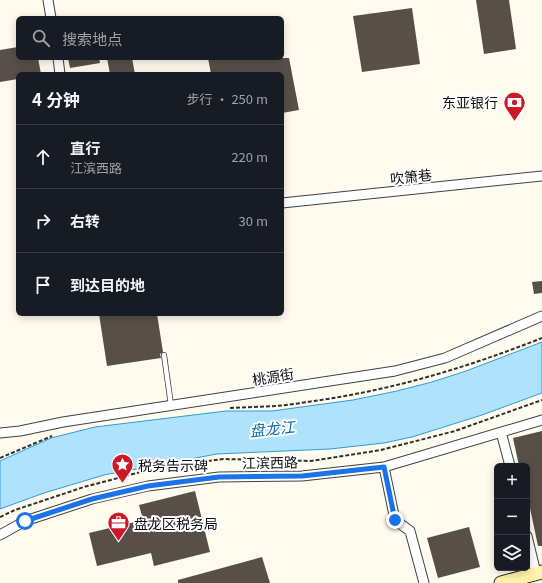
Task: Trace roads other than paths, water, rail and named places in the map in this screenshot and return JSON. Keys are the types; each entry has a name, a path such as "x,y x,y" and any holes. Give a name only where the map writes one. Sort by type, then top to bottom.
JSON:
{"main road":[{"path":"501,583 539,572"}],"street":[{"path":"48,0 51,16"},
{"path":"58,60 60,72"},
{"name":"吹箫巷","path":"284,203 542,176"},
{"name":"桃源街","path":"0,433 395,371 445,358 542,316"},
{"name":"江滨西路","path":"0,534 25,521 92,499 148,486 219,477 302,476 384,467 542,420"},
{"path":"501,432 509,463"},
{"path":"384,467 395,520 410,531 424,583"},
{"path":"530,545 539,572"}],"lane":[{"path":"164,355 171,406"}],"water":[{"name":"盘龙江","path":"542,342 542,393 482,415 412,437 384,443 330,449 217,454 104,475 44,493 0,509 0,461 51,438 95,427 226,411 272,411 353,400 432,382 466,371"}],"place":[{"name":"东亚银行","path":"514,122"},
{"name":"税务告示碑","path":"123,484"},
{"name":"盘龙区税务局","path":"119,542"}]}
